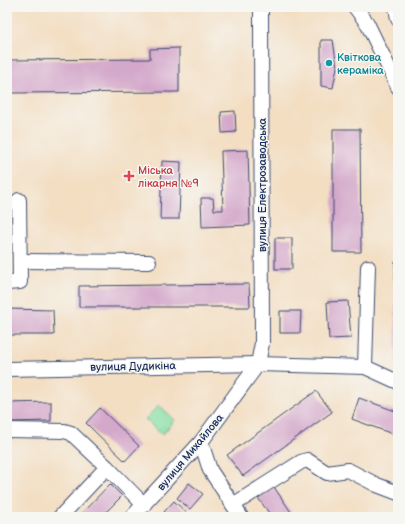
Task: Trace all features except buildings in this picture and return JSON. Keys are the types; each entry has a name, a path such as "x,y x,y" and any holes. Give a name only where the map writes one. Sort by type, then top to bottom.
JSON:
{"street":[{"name":"вулиця Електрозаводська","path":"258,364 262,343 261,7"},
{"path":"355,7 367,23 398,87"},
{"path":"396,7 398,19"},
{"path":"7,282 20,282 19,200"},
{"path":"20,261 149,262"},
{"path":"368,267 365,367 398,382"},
{"name":"вулиця Дудикіна","path":"7,369 258,364 365,367"},
{"name":"вулиця Михайлова","path":"132,517 201,442 258,364"},
{"path":"7,430 64,431 71,433 144,505"},
{"path":"201,442 210,470 242,517"},
{"path":"233,505 301,462 307,460 327,473 348,470 377,485 398,493"},
{"path":"60,517 107,467"}],"green space":[{"path":"159,405 175,420 162,435 145,419"}],"place":[{"name":"Квіткова кераміка","path":"329,63"},
{"name":"Міська лікарня №9","path":"129,176"}]}
